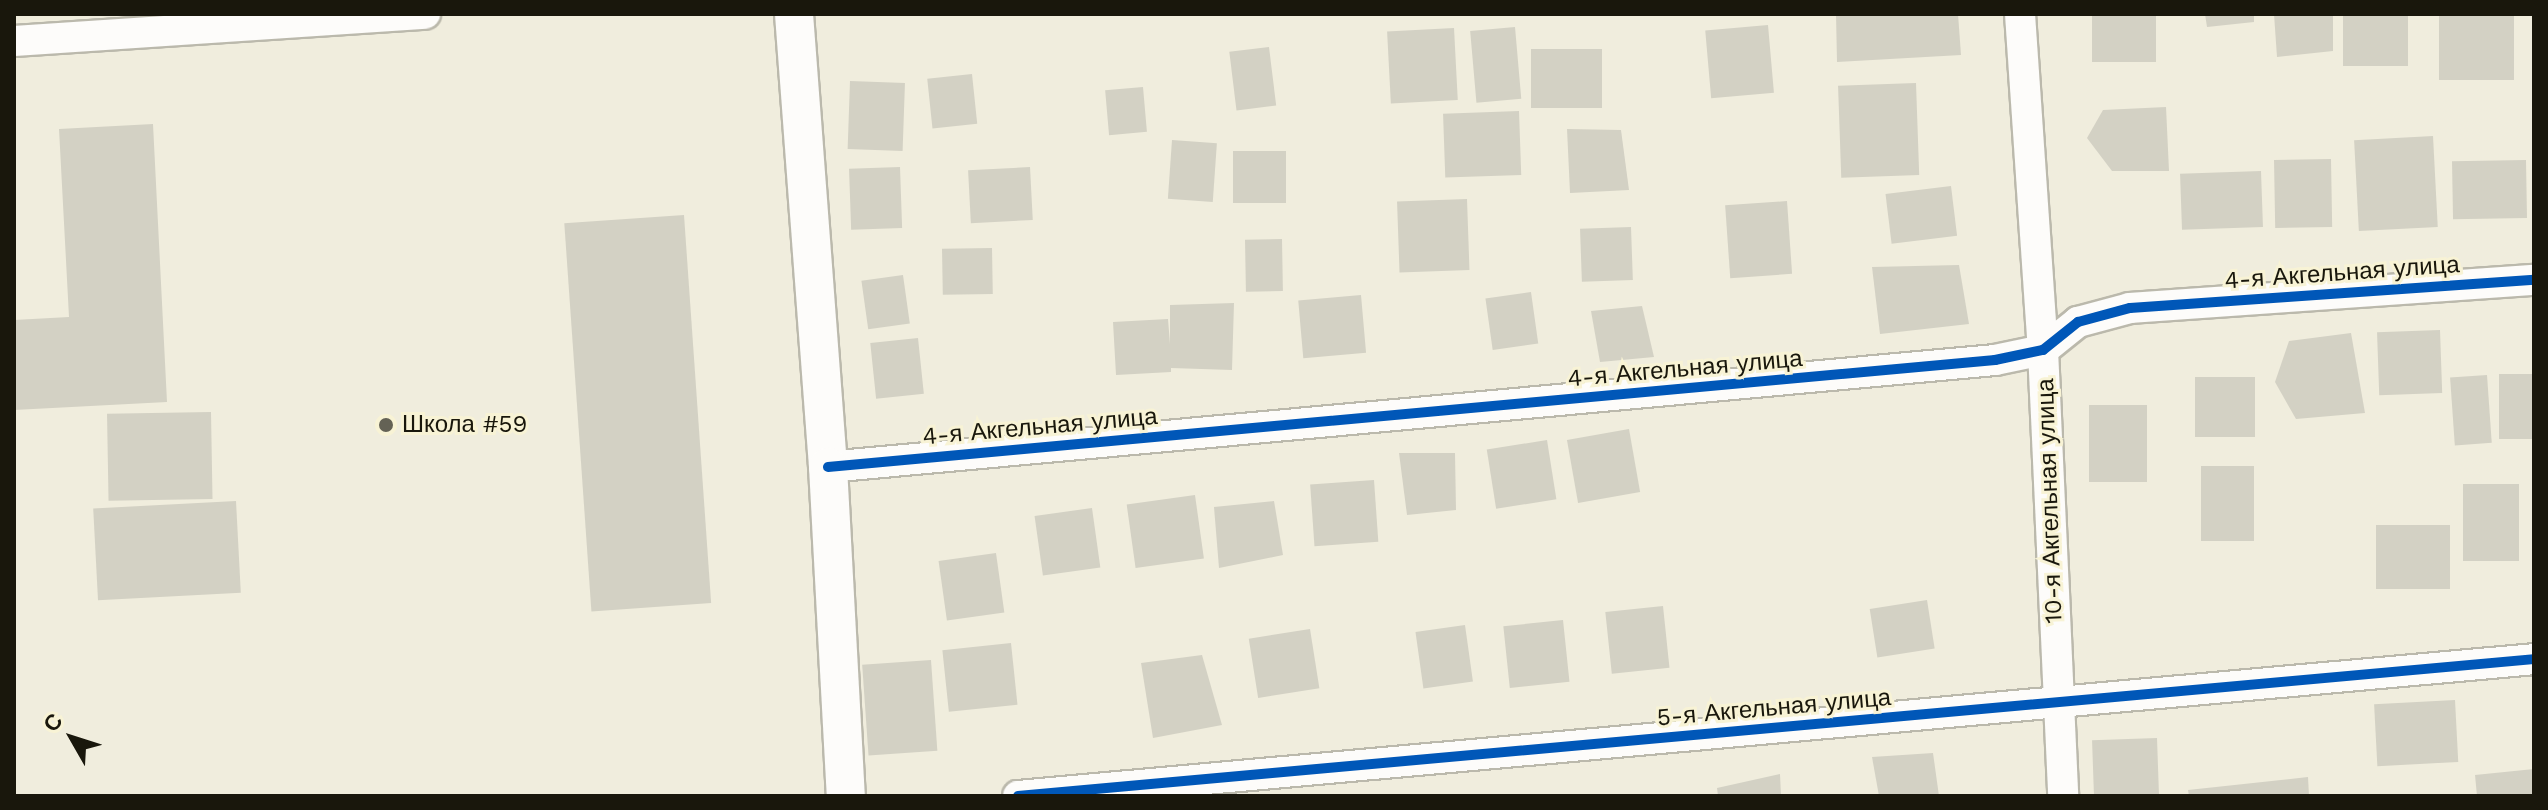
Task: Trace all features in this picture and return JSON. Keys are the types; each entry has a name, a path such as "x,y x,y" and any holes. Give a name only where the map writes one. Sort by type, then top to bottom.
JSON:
{"street":[{"path":"14,41 425,14"},
{"path":"794,14 828,467 846,796"},
{"name":"10-я Акгельная улица","path":"2020,14 2043,350 2063,796"},
{"name":"4-я Акгельная улица","path":"828,467 1935,367 2043,350 2078,322 2130,308 2534,280"},
{"name":"5-я Акгельная улица","path":"1018,796 2534,659"}],"building":[{"path":"1836,14 1958,14 1961,55 1837,62"},
{"path":"2092,14 2156,14 2156,62 2092,62"},
{"path":"2205,14 2254,14 2254,22 2207,27"},
{"path":"2274,14 2333,14 2333,51 2277,57"},
{"path":"2343,14 2408,14 2408,66 2343,66"},
{"path":"2439,14 2514,14 2514,80 2439,80"},
{"path":"1768,25 1774,93 1711,98 1705,30"},
{"path":"1515,27 1521,99 1476,103 1470,31"},
{"path":"1454,28 1458,100 1391,103 1387,32"},
{"path":"1269,47 1276,106 1236,110 1229,52"},
{"path":"1531,49 1602,49 1602,108 1531,108"},
{"path":"972,74 977,124 932,128 927,79"},
{"path":"850,81 905,83 903,151 848,149"},
{"path":"1916,83 1919,175 1841,178 1838,86"},
{"path":"1143,87 1147,132 1109,135 1105,90"},
{"path":"2166,107 2169,171 2112,171 2087,138 2103,110"},
{"path":"1519,111 1521,175 1445,178 1443,114"},
{"path":"153,124 167,402 14,410 14,320 69,317 59,129"},
{"path":"1567,129 1621,130 1629,190 1570,193"},
{"path":"2433,136 2438,227 2359,231 2354,140"},
{"path":"1172,140 1217,143 1213,202 1168,199"},
{"path":"1233,151 1286,151 1286,203 1233,203"},
{"path":"2331,159 2332,227 2275,228 2274,160"},
{"path":"2526,160 2527,218 2453,219 2452,161"},
{"path":"900,167 902,228 851,230 849,169"},
{"path":"1030,167 1033,220 971,223 968,170"},
{"path":"2261,171 2263,227 2182,230 2180,174"},
{"path":"1951,186 1957,236 1892,244 1885,194"},
{"path":"1467,199 1469,270 1400,272 1397,201"},
{"path":"1787,201 1792,274 1730,278 1725,205"},
{"path":"684,215 711,603 591,611 564,223"},
{"path":"1631,227 1633,280 1582,282 1580,229"},
{"path":"1282,239 1283,291 1246,292 1245,240"},
{"path":"992,248 993,294 943,295 942,249"},
{"path":"1959,265 1969,324 1880,334 1872,267"},
{"path":"903,275 910,324 868,329 861,281"},
{"path":"1531,292 1538,343 1493,350 1485,298"},
{"path":"1361,295 1366,353 1303,358 1298,300"},
{"path":"1234,303 1232,370 1171,368 1171,372 1116,375 1113,322 1168,319 1170,344 1170,305"},
{"path":"1642,306 1654,357 1600,362 1591,311"},
{"path":"2440,330 2442,393 2379,395 2377,332"},
{"path":"2351,333 2365,413 2296,419 2275,382 2289,341"},
{"path":"918,338 924,394 876,399 870,343"},
{"path":"2499,374 2534,374 2534,439 2499,439"},
{"path":"2487,375 2492,443 2455,445 2450,378"},
{"path":"2195,377 2255,377 2255,437 2195,437"},
{"path":"2089,405 2147,405 2147,482 2089,482"},
{"path":"211,412 213,499 109,501 107,414"},
{"path":"1629,429 1640,492 1578,503 1567,440"},
{"path":"1547,440 1556,499 1496,509 1487,450"},
{"path":"1399,453 1455,453 1456,510 1407,515"},
{"path":"2201,466 2254,466 2254,541 2201,541"},
{"path":"1374,480 1378,542 1314,546 1310,484"},
{"path":"2463,484 2519,484 2519,561 2463,561"},
{"path":"1195,495 1204,558 1136,568 1127,505"},
{"path":"236,501 241,593 98,600 93,508"},
{"path":"1274,501 1283,555 1219,568 1214,507"},
{"path":"1092,508 1100,567 1043,575 1035,516"},
{"path":"2376,525 2450,525 2450,589 2376,589"},
{"path":"996,553 1004,612 947,620 939,561"},
{"path":"1927,600 1935,648 1877,657 1870,609"},
{"path":"1663,606 1669,668 1612,674 1605,612"},
{"path":"1563,620 1569,682 1510,688 1503,626"},
{"path":"1465,625 1473,681 1423,688 1415,632"},
{"path":"1310,629 1319,688 1258,698 1249,639"},
{"path":"1011,643 1017,705 949,712 942,650"},
{"path":"1202,655 1222,725 1153,738 1141,663"},
{"path":"931,660 937,751 869,756 862,665"},
{"path":"2455,700 2458,762 2377,766 2374,704"},
{"path":"2157,738 2159,796 2094,796 2092,740"},
{"path":"1933,753 1939,796 1879,796 1872,757"},
{"path":"2534,769 2534,796 2477,796 2475,775"},
{"path":"1780,774 1781,796 1718,796 1717,788"},
{"path":"2308,777 2309,796 2189,796 2188,790"}],"cycle path":[{"path":"828,467 1995,360 2043,350 2078,322 2130,308 2534,280"},
{"path":"1018,796 2534,659"}],"place":[{"name":"Школа #59","path":"386,425"}]}
